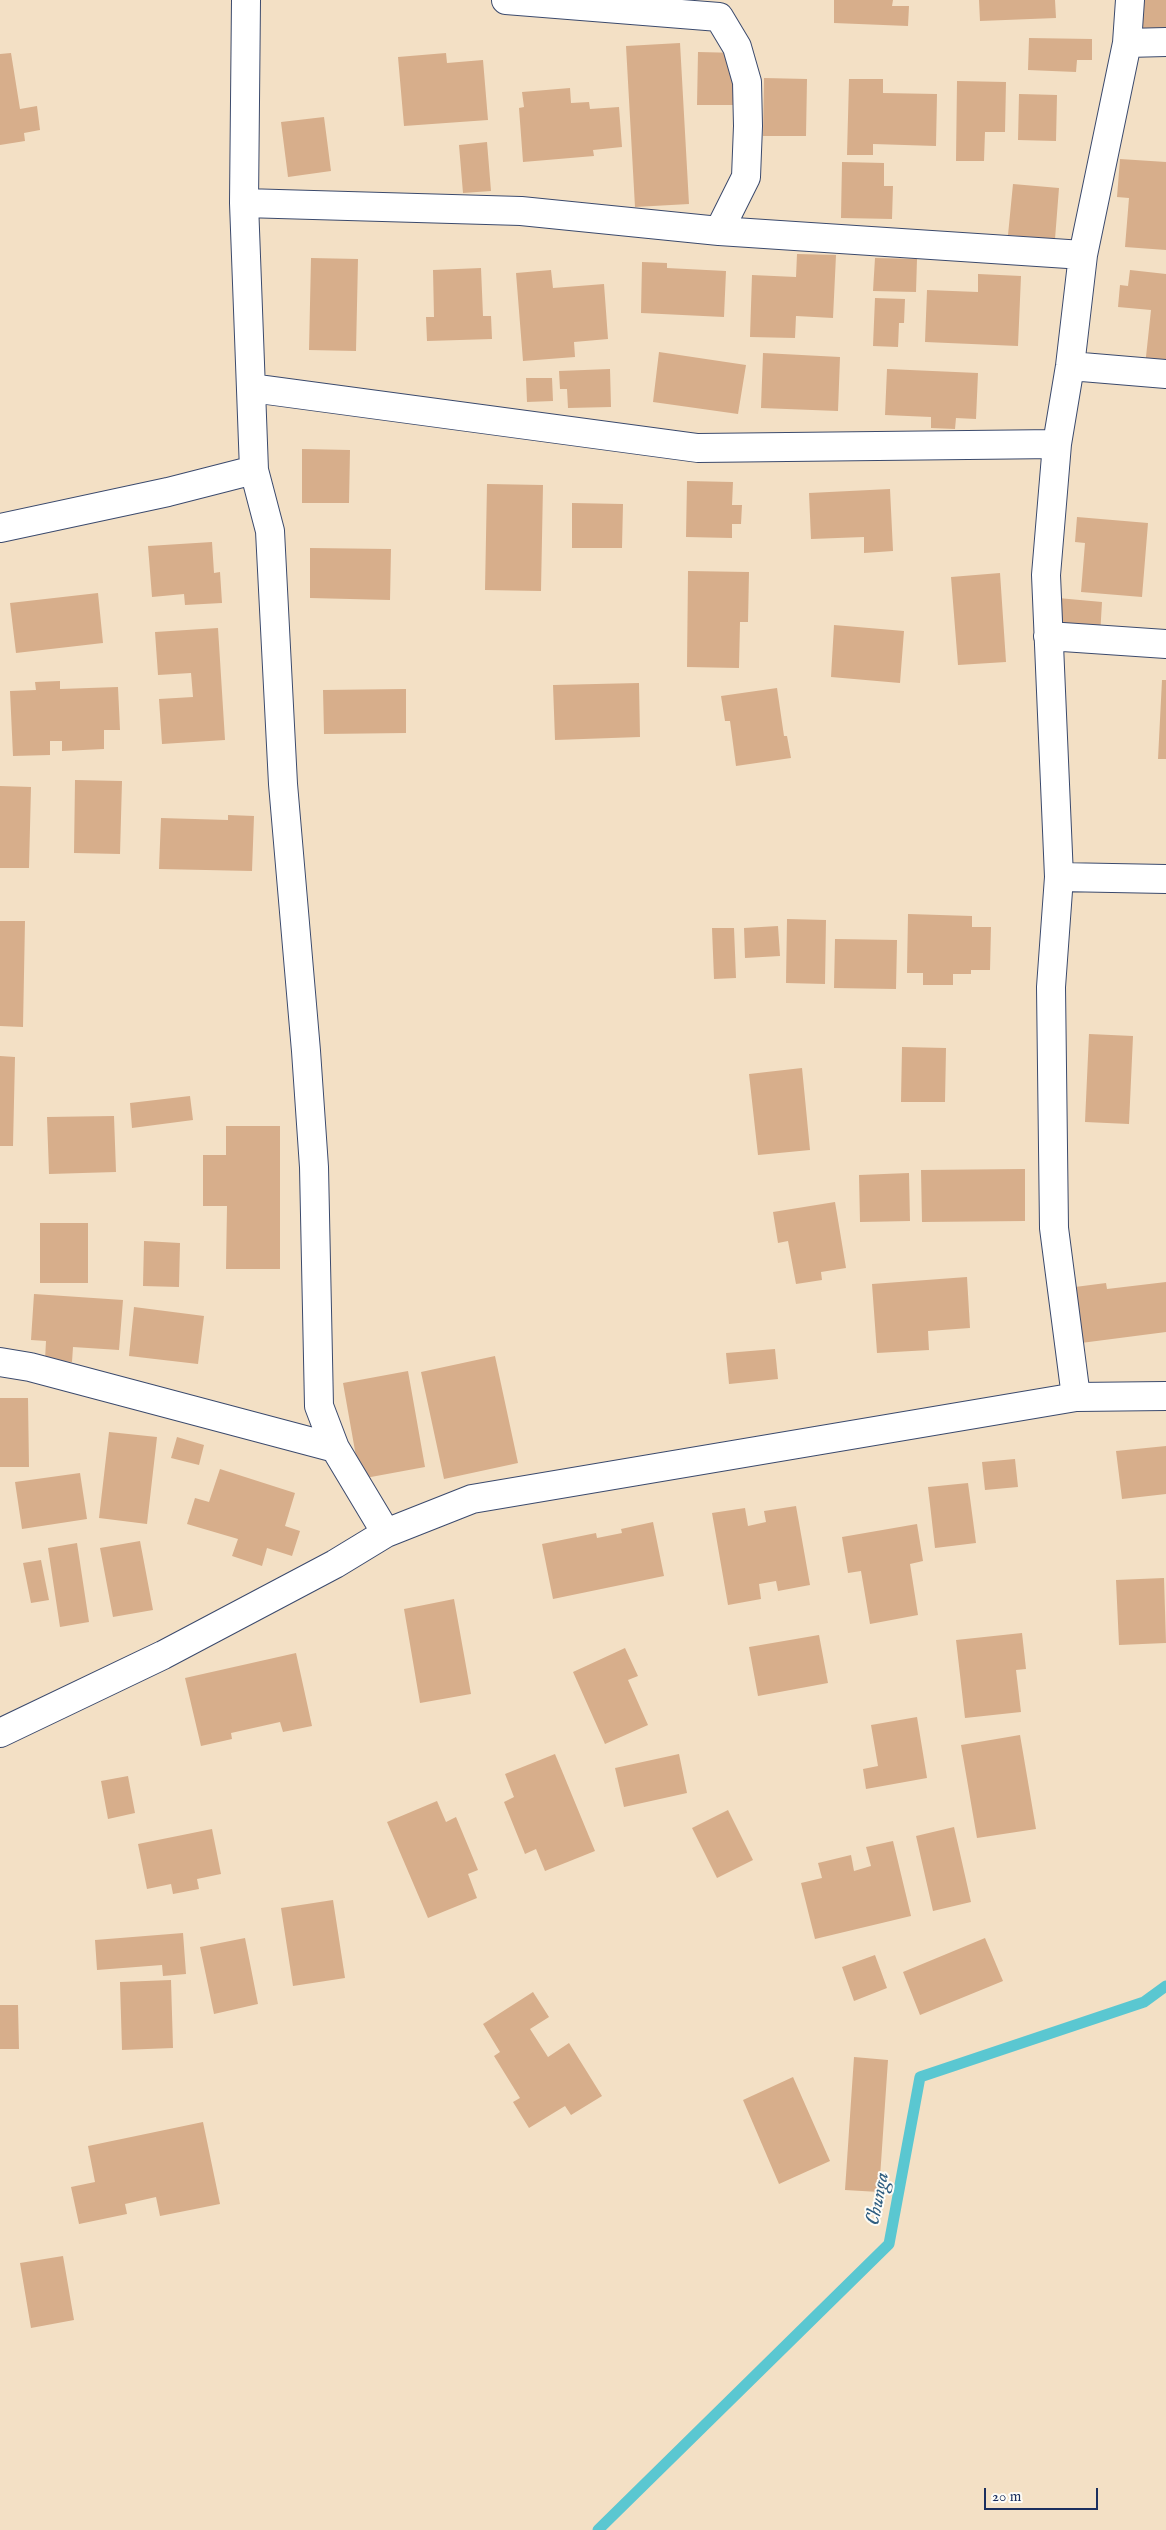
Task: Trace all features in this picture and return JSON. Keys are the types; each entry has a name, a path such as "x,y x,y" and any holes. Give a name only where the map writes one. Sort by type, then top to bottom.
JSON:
{"street":[{"path":"246,0 244,203 254,470 270,531 283,784 314,1167 319,1406 335,1448 386,1533"},
{"path":"506,0 719,17 737,47 746,82 748,126 746,177 719,231"},
{"path":"1076,1397 1054,1228 1051,987 1059,876 1046,575 1057,444 1070,366 1083,255 1127,43 1130,0"},
{"path":"1127,43 1166,42"},
{"path":"244,203 521,211 719,231 1083,255"},
{"path":"1070,366 1166,374"},
{"path":"252,388 698,448 1057,444"},
{"path":"0,528 168,492 254,470"},
{"path":"1048,636 1166,644"},
{"path":"1059,876 1166,879"},
{"path":"0,1362 30,1367 335,1448"},
{"path":"0,1733 163,1655 336,1564 386,1533 472,1499 1076,1397 1166,1396"}],"building":[{"path":"834,0 893,0 892,6 909,6 908,26 834,23"},
{"path":"979,0 1055,0 1056,18 980,21"},
{"path":"1140,0 1166,0 1166,29 1138,28"},
{"path":"1029,38 1092,39 1092,60 1077,60 1076,72 1028,70"},
{"path":"680,43 689,204 635,207 626,46"},
{"path":"698,52 739,53 737,105 697,105"},
{"path":"11,53 20,109 37,106 40,130 24,133 25,141 0,145 0,54"},
{"path":"446,53 447,63 483,60 488,120 404,126 398,57"},
{"path":"764,78 807,79 806,136 763,136"},
{"path":"849,79 883,79 883,93 937,94 936,146 873,144 873,155 847,155"},
{"path":"957,81 1006,82 1005,132 985,132 984,161 956,161"},
{"path":"570,88 571,103 589,102 590,109 619,107 622,147 593,150 594,156 523,162 519,108 524,107 522,92"},
{"path":"1019,94 1057,95 1056,141 1018,140"},
{"path":"324,117 331,171 288,177 281,122"},
{"path":"487,142 491,191 463,193 459,145"},
{"path":"1120,159 1166,162 1166,250 1125,247 1129,198 1117,197"},
{"path":"842,162 884,163 884,186 893,186 892,219 841,218"},
{"path":"1013,184 1059,188 1055,239 1008,235"},
{"path":"797,254 836,255 833,318 796,316 795,338 750,337 752,275 796,277"},
{"path":"311,258 358,259 356,351 309,350"},
{"path":"875,258 917,259 916,292 873,291"},
{"path":"642,262 667,263 667,268 726,271 724,317 641,313"},
{"path":"481,268 483,316 491,316 492,339 427,341 426,317 434,317 433,270"},
{"path":"551,270 553,288 604,284 608,339 574,342 575,357 523,361 516,273"},
{"path":"1130,270 1166,274 1166,369 1145,366 1151,310 1118,307 1120,285 1128,286"},
{"path":"978,274 1021,276 1018,346 925,342 927,290 978,292"},
{"path":"875,298 905,299 904,323 899,323 898,347 873,346"},
{"path":"659,352 746,365 738,414 653,402"},
{"path":"763,353 840,357 838,411 761,408"},
{"path":"610,369 611,407 568,408 567,389 560,389 559,371"},
{"path":"887,369 978,373 976,419 956,418 955,429 931,428 931,417 885,415"},
{"path":"526,378 552,378 553,401 527,402"},
{"path":"302,449 350,450 349,503 302,503"},
{"path":"687,481 733,482 732,505 742,505 741,524 732,524 732,538 686,537"},
{"path":"487,484 543,485 541,591 485,590"},
{"path":"890,489 893,551 864,553 864,537 811,539 809,493"},
{"path":"572,503 623,504 622,548 572,548"},
{"path":"1077,517 1148,523 1142,597 1081,592 1085,543 1075,542"},
{"path":"212,542 214,573 220,572 222,603 185,605 184,594 152,597 148,546"},
{"path":"310,548 391,549 390,600 310,598"},
{"path":"688,571 749,572 748,622 740,622 739,668 687,667"},
{"path":"1000,573 1006,662 958,665 951,577"},
{"path":"98,593 103,643 16,653 10,603"},
{"path":"1058,598 1102,602 1100,636 1055,633"},
{"path":"834,625 904,631 900,683 831,677"},
{"path":"218,628 225,740 162,744 159,699 193,697 191,673 158,675 155,632"},
{"path":"1162,680 1166,680 1166,759 1158,759"},
{"path":"60,681 60,689 118,687 120,730 104,730 104,749 62,751 62,741 50,741 50,755 13,756 10,691 36,690 35,682"},
{"path":"639,683 640,737 555,740 553,685"},
{"path":"777,688 784,736 787,736 791,758 736,766 730,721 725,721 721,696"},
{"path":"406,689 406,733 324,734 323,690"},
{"path":"75,780 122,781 120,854 74,853"},
{"path":"0,786 31,787 29,868 0,868"},
{"path":"228,815 254,816 252,871 159,869 161,818 228,820"},
{"path":"908,914 972,916 972,927 991,927 990,970 971,970 971,974 953,974 953,985 923,985 923,973 907,973"},
{"path":"787,919 826,920 825,984 786,983"},
{"path":"0,921 25,921 23,1027 0,1026"},
{"path":"778,926 780,956 745,958 744,928"},
{"path":"712,928 734,928 736,978 714,979"},
{"path":"835,939 897,940 896,989 834,988"},
{"path":"1089,1034 1133,1036 1129,1124 1085,1122"},
{"path":"902,1047 946,1048 945,1102 901,1102"},
{"path":"0,1056 15,1057 13,1146 0,1146"},
{"path":"802,1068 810,1150 758,1155 749,1074"},
{"path":"190,1096 193,1120 132,1128 130,1103"},
{"path":"114,1116 116,1172 49,1174 47,1117"},
{"path":"226,1126 280,1126 280,1269 226,1269 227,1206 203,1206 203,1155 226,1155"},
{"path":"1025,1169 1025,1221 922,1222 921,1170"},
{"path":"909,1173 910,1221 860,1222 859,1175"},
{"path":"835,1202 846,1268 821,1272 822,1280 796,1284 788,1241 778,1243 773,1212"},
{"path":"40,1223 88,1223 88,1283 40,1283"},
{"path":"144,1241 180,1243 179,1287 143,1286"},
{"path":"967,1277 970,1328 928,1331 929,1350 877,1353 872,1284"},
{"path":"1166,1282 1166,1332 1081,1343 1075,1287 1106,1283 1107,1289"},
{"path":"34,1294 123,1300 119,1350 73,1347 72,1362 45,1360 46,1341 31,1340"},
{"path":"134,1307 204,1316 198,1364 129,1356"},
{"path":"775,1349 778,1379 729,1384 726,1353"},
{"path":"495,1356 518,1463 444,1479 421,1372"},
{"path":"408,1371 425,1467 360,1479 343,1383"},
{"path":"0,1398 28,1398 29,1467 0,1467"},
{"path":"109,1432 157,1437 147,1524 99,1518"},
{"path":"177,1437 204,1445 199,1465 171,1458"},
{"path":"1166,1446 1166,1494 1122,1499 1116,1451"},
{"path":"1015,1459 1018,1487 985,1490 982,1462"},
{"path":"220,1469 295,1493 285,1526 300,1531 292,1556 267,1548 262,1566 232,1556 238,1539 187,1524 195,1498 209,1502"},
{"path":"80,1473 87,1519 22,1529 15,1482"},
{"path":"968,1483 976,1543 935,1548 928,1487"},
{"path":"796,1506 810,1585 778,1591 776,1581 759,1584 761,1599 728,1605 712,1513 745,1508 748,1526 766,1522 764,1511"},
{"path":"653,1522 664,1576 553,1599 542,1544 596,1533 597,1538 622,1533 621,1529"},
{"path":"917,1524 923,1561 910,1564 918,1615 870,1624 861,1571 848,1573 842,1537"},
{"path":"140,1541 153,1610 113,1617 100,1548"},
{"path":"77,1543 89,1622 60,1627 48,1548"},
{"path":"41,1560 49,1600 31,1603 23,1563"},
{"path":"1164,1578 1166,1643 1119,1645 1116,1580"},
{"path":"454,1599 471,1694 420,1703 404,1609"},
{"path":"1022,1633 1026,1669 1016,1670 1021,1712 965,1718 956,1640"},
{"path":"819,1635 828,1683 758,1696 749,1647"},
{"path":"625,1648 638,1676 628,1680 648,1725 605,1744 573,1672"},
{"path":"296,1653 312,1726 283,1732 280,1722 231,1733 232,1739 201,1746 185,1678"},
{"path":"917,1717 927,1778 866,1789 863,1769 878,1766 871,1725"},
{"path":"1020,1735 1036,1829 977,1838 961,1745"},
{"path":"555,1754 595,1851 545,1871 536,1849 525,1854 504,1802 514,1797 505,1774"},
{"path":"679,1754 687,1793 624,1807 615,1768"},
{"path":"128,1776 135,1813 108,1819 101,1781"},
{"path":"437,1801 446,1822 456,1817 478,1870 468,1874 477,1898 428,1918 387,1822"},
{"path":"728,1810 753,1860 717,1878 692,1828"},
{"path":"954,1827 971,1902 933,1911 916,1836"},
{"path":"212,1829 221,1874 197,1879 199,1889 173,1894 171,1884 147,1889 138,1844"},
{"path":"893,1841 911,1916 815,1939 801,1883 822,1878 818,1863 851,1855 854,1871 871,1866 866,1847"},
{"path":"333,1900 345,1978 293,1986 281,1908"},
{"path":"183,1933 186,1974 163,1976 162,1965 97,1970 95,1940"},
{"path":"245,1938 258,2004 214,2014 200,1947"},
{"path":"985,1938 1003,1981 920,2015 903,1972"},
{"path":"875,1955 887,1988 854,2001 842,1967"},
{"path":"171,1980 173,2048 122,2050 120,1982"},
{"path":"533,1992 549,2017 530,2029 548,2057 569,2043 602,2096 571,2115 565,2106 529,2128 513,2102 520,2098 494,2056 500,2052 483,2024"},
{"path":"0,2005 18,2005 19,2049 0,2049"},
{"path":"854,2057 888,2060 879,2192 845,2190"},
{"path":"793,2077 830,2161 779,2184 743,2100"},
{"path":"203,2122 220,2204 160,2216 156,2197 125,2204 127,2214 79,2224 71,2187 95,2182 88,2146"},
{"path":"63,2256 74,2320 31,2328 20,2263"}],"waterway":[{"name":"Chunga","path":"598,2530 889,2244 920,2077 1144,2002 1166,1986"}]}
